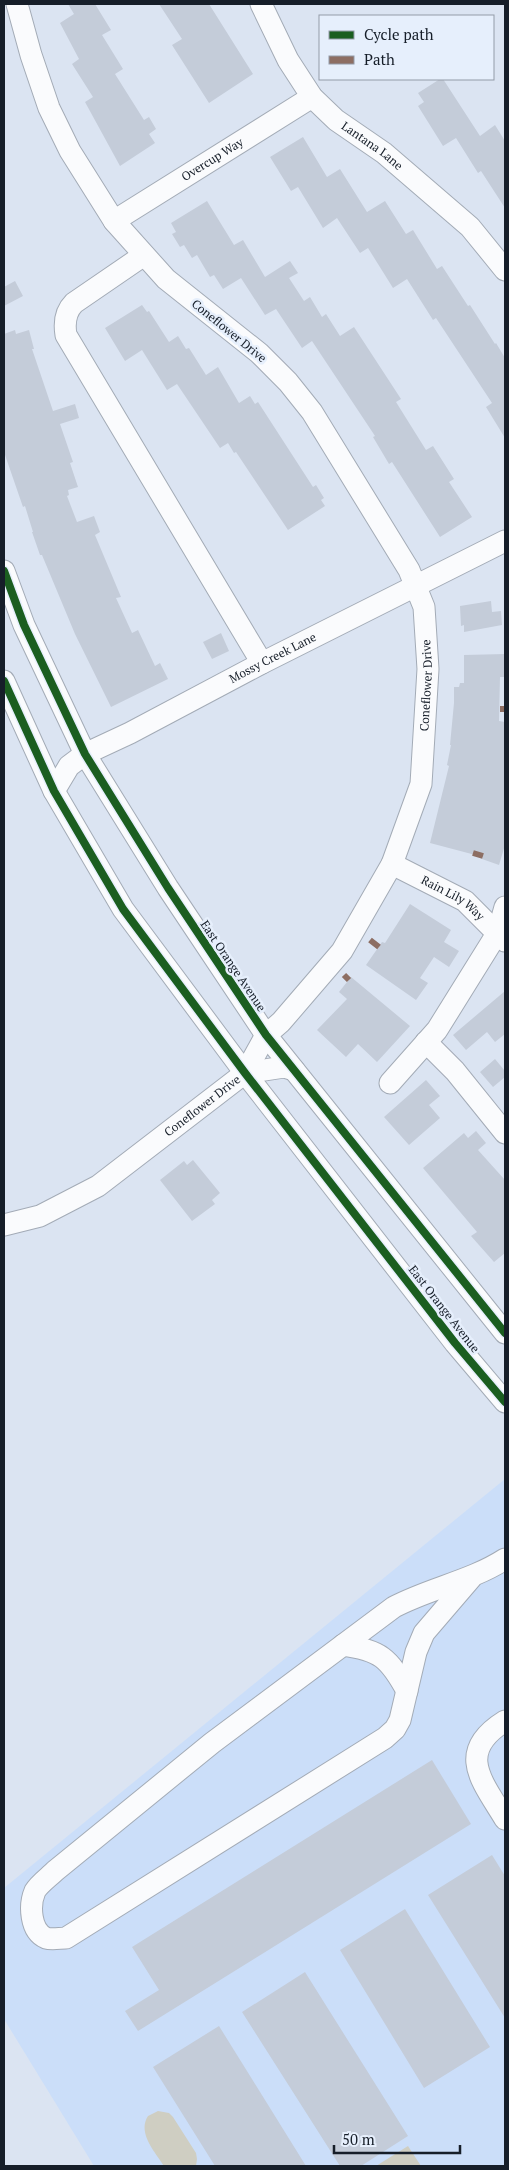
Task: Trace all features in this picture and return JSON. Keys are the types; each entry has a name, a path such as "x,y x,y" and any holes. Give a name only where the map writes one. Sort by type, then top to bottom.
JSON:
{"street":[{"name":"Coneflower Drive","path":"4,1225 40,1216 98,1186 245,1073 266,1035 281,1022 342,951 392,864 420,784 428,669 424,607 409,570 312,412 288,382 258,353 194,304 166,279 114,221 70,151 49,108 30,54 17,4"},
{"name":"Lantana Lane","path":"262,4 288,60 312,97 336,120 384,153 464,222 505,270"},
{"name":"Overcup Way","path":"114,221 312,97"},
{"path":"144,255 74,303 66,316 66,335 262,664"},
{"name":"Mossy Creek Lane","path":"54,791 69,766 85,754 130,733 505,541"},
{"name":"East Orange Avenue","path":"4,571 24,625 85,754 168,888 266,1035 498,1308 505,1333"},
{"name":"East Orange Avenue","path":"4,681 54,791 124,909 245,1073 455,1343 505,1402"},
{"name":"Rain Lily Way","path":"392,864 465,901 501,936"},
{"path":"390,1083 437,1030 501,936 505,907"},
{"path":"426,1042 455,1071 505,1132"},
{"path":"245,1073 284,1067 294,1070"},
{"path":"472,1577 424,1633 416,1652 400,1720 395,1729 385,1738 66,1938 48,1939 40,1935 35,1927 32,1914 32,1903 36,1890 55,1871 212,1743 394,1607 417,1595 472,1577 505,1559"},
{"path":"343,1645 365,1648 382,1656 395,1669 407,1691"},
{"path":"505,1721 492,1729 479,1746 476,1757 479,1776 505,1819"}],"shaded area":[{"path":"505,1479 505,2166 94,2166 4,2019 4,1888"},
{"path":"158,2111 169,2113 173,2117 196,2153 196,2166 164,2166 156,2155 146,2136 145,2122 148,2116"},
{"path":"408,2146 421,2166 376,2166"}],"building":[{"path":"68,4 95,4 111,30 102,35 123,69 115,74 144,120 149,117 156,129 149,134 155,143 120,166 85,102 93,97 72,64 79,59 60,23 74,14"},
{"path":"159,4 209,4 253,74 209,103 172,45 182,39"},
{"path":"438,80 444,80 480,136 495,125 505,141 505,208 481,171 478,173 456,138 443,146 418,106 424,102 418,93"},
{"path":"303,137 327,177 340,169 367,212 385,201 406,234 413,230 437,269 442,266 468,306 470,305 496,343 505,358 505,438 486,407 492,403 436,318 433,320 407,279 393,288 368,248 360,253 337,218 323,228 298,187 291,191 270,157"},
{"path":"207,201 234,245 243,240 265,277 290,261 298,273 289,278 304,301 310,297 322,317 326,314 340,336 354,327 401,399 396,402 426,450 433,446 454,479 449,482 472,517 440,537 392,462 389,464 373,437 375,436 312,341 302,348 276,309 265,315 241,278 223,289 214,275 210,277 197,255 192,258 184,245 180,247 172,234 176,232 171,223"},
{"path":"15,281 23,296 4,306 4,287"},
{"path":"142,305 147,312 149,311 169,342 178,336 186,349 189,348 206,375 218,367 239,403 250,396 255,404 258,402 313,487 316,485 324,498 321,500 325,506 288,530 236,452 234,453 228,443 220,448 177,384 167,390 142,350 125,361 105,328"},
{"path":"15,330 16,334 29,330 34,349 32,349 53,411 75,404 79,418 60,424 73,462 70,463 78,487 68,490 69,495 67,496 77,522 94,516 100,532 95,535 121,597 116,598 132,633 138,630 155,666 160,663 168,679 111,707 75,634 42,555 40,555 25,506 23,507 4,452 4,334"},
{"path":"491,601 492,612 501,611 502,625 464,632 464,625 461,626 460,606"},
{"path":"221,633 229,651 212,659 203,642"},
{"path":"505,654 505,677 500,677 499,721 505,722 505,845 499,865 482,859 483,857 430,843 449,766 447,765 451,745 454,687 459,687 460,683 464,683 464,655"},
{"path":"410,904 451,930 444,942 459,951 449,967 434,957 420,978 428,983 416,1000 366,965 382,942 385,943"},
{"path":"351,977 410,1026 377,1062 358,1044 346,1057 317,1030 347,999 339,992"},
{"path":"505,991 505,1034 495,1042 487,1032 466,1050 453,1035"},
{"path":"495,1059 505,1071 505,1077 493,1087 480,1072"},
{"path":"426,1080 440,1096 429,1105 440,1118 409,1145 384,1117"},
{"path":"476,1131 486,1143 478,1150 505,1180 505,1253 494,1262 471,1236 477,1232 423,1168 464,1133 468,1138"},
{"path":"193,1160 220,1193 212,1200 215,1204 192,1221 160,1180 184,1161 187,1165"},
{"path":"432,1760 471,1824 138,2031 125,2011 159,1990 132,1947"},
{"path":"492,1855 505,1876 505,2018 428,1895"},
{"path":"405,1909 490,2047 424,2088 340,1950"},
{"path":"305,1972 408,2136 361,2166 340,2166 242,2012"},
{"path":"219,2026 306,2166 215,2166 153,2067"}],"marked path":[{"path":"500,709 505,709"},
{"path":"473,853 483,856"},
{"path":"370,940 379,947"},
{"path":"344,975 349,980"}],"cycle path":[{"path":"4,571 24,625 85,754 168,888 266,1035 505,1333"},
{"path":"4,681 54,791 123,909 245,1073 455,1343 505,1402"}]}
